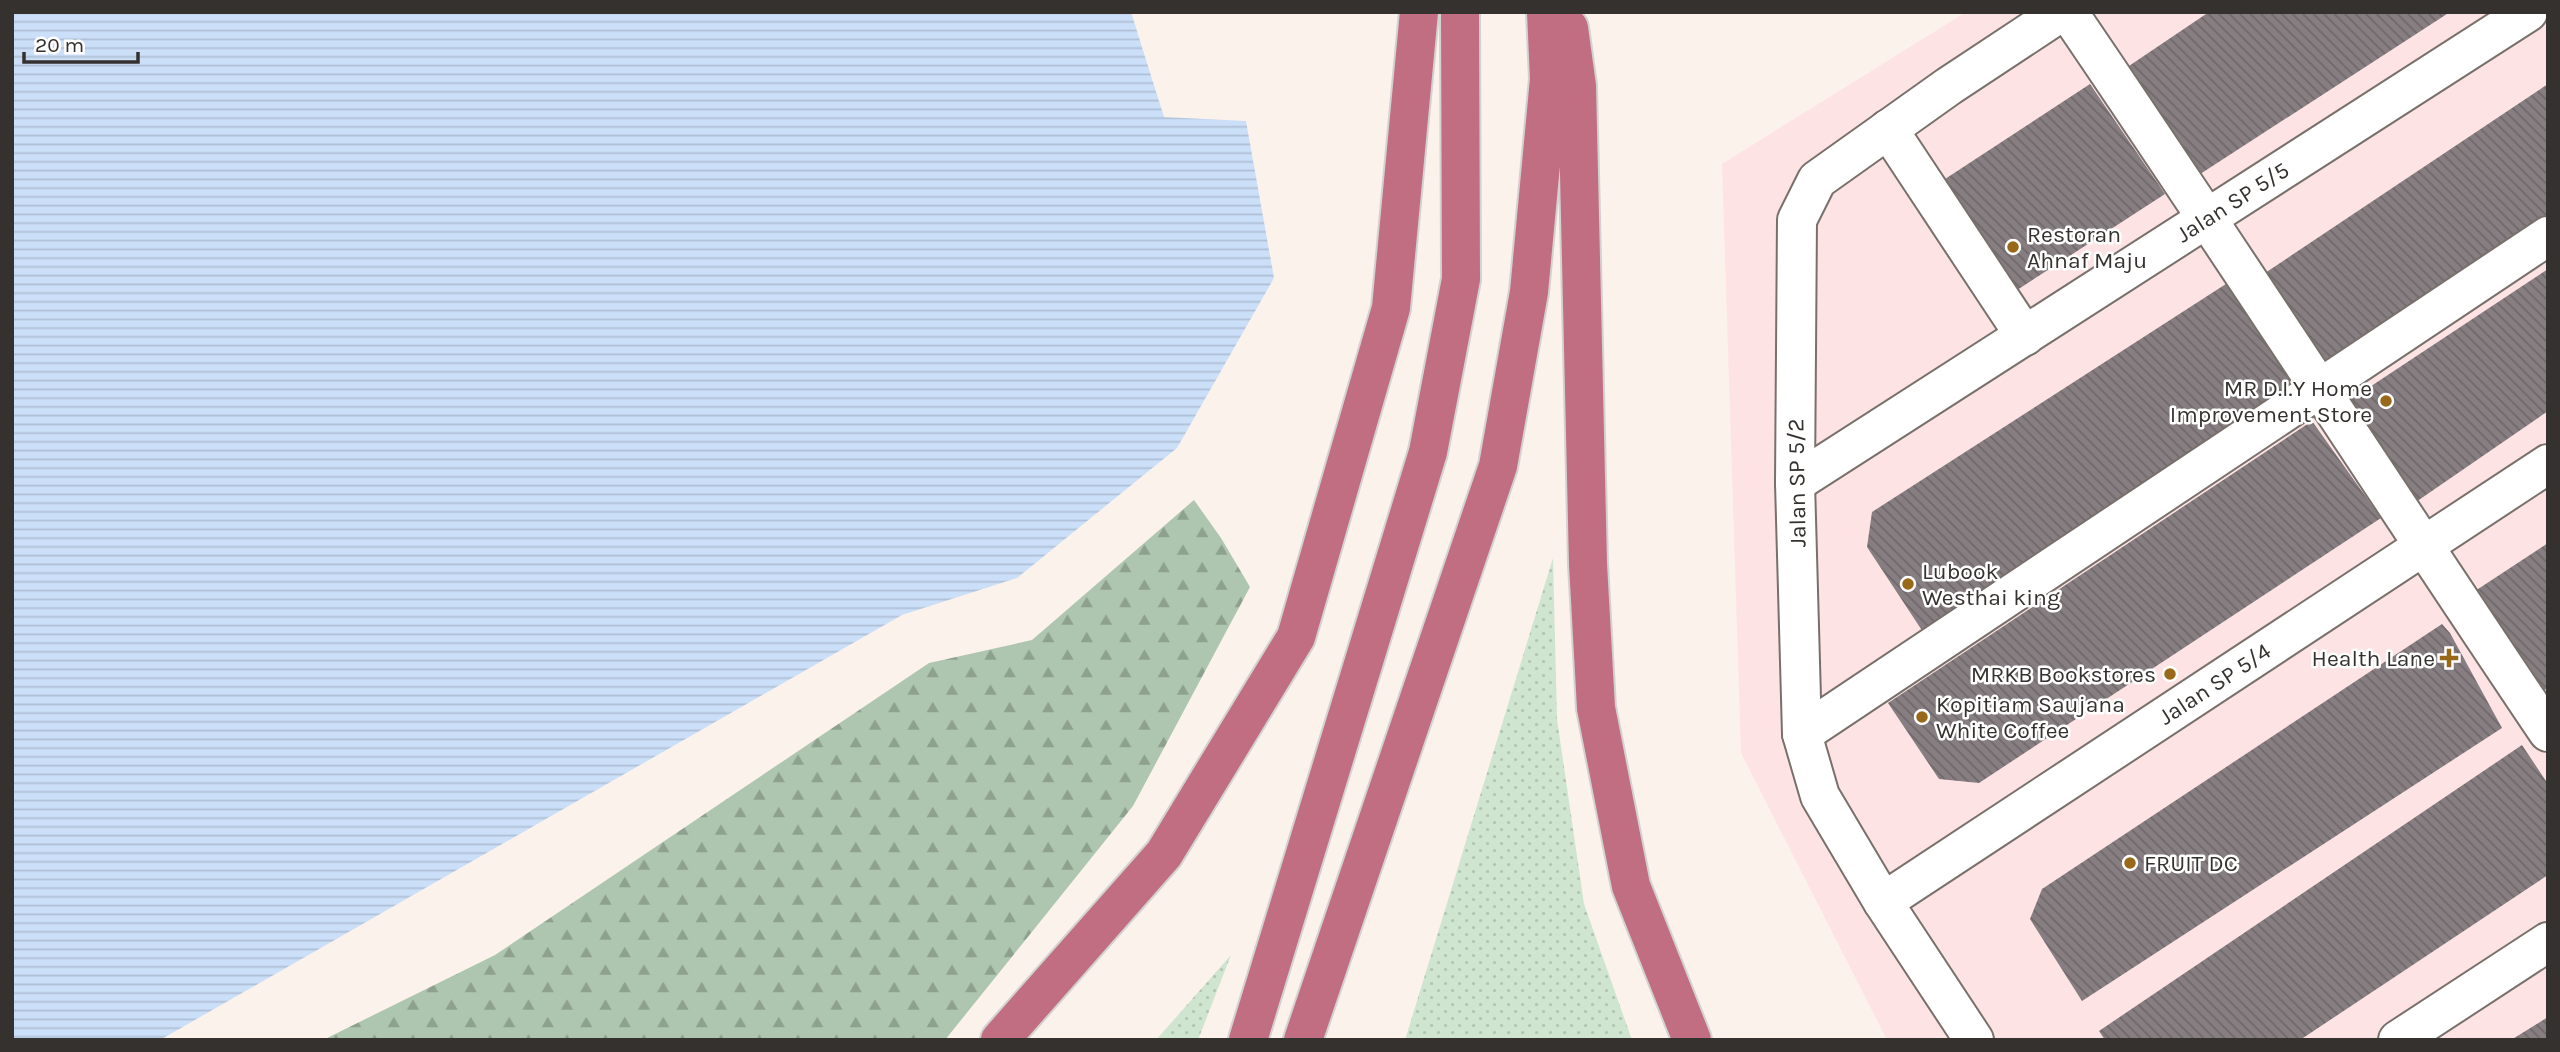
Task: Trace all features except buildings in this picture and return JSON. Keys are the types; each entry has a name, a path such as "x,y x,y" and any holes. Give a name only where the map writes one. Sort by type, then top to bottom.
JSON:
{"highway":[{"path":"1000,1040 1164,855 1296,637 1391,308 1419,12"},
{"path":"1248,1040 1428,452 1461,279 1460,12"},
{"path":"1303,1040 1498,466 1529,292 1549,79 1546,12"},
{"path":"1566,12 1577,86 1588,564 1596,708 1631,886 1692,1040"}],"street":[{"name":"Jalan SP 5/2","path":"1974,1040 1883,902 1820,796 1802,734 1795,483 1797,220 1817,180 2061,12"},
{"path":"2068,12 2208,218 2423,547 2544,720"},
{"name":"Jalan SP 5/5","path":"1795,483 2528,12"},
{"path":"1888,129 2025,336"},
{"path":"1802,734 2548,236"},
{"name":"Jalan SP 5/4","path":"1883,902 2548,464"},
{"path":"2398,1040 2548,942"}],"shaded area":[{"path":"1966,12 2548,12 2548,1040 1887,1040 1741,753 1722,164"}],"green space":[{"path":"1194,500 1221,538 1250,587 1133,806 945,1040 323,1040 495,955 929,663 1032,640"},
{"path":"1553,558 1557,719 1584,904 1632,1040 1405,1040"},
{"path":"1231,955 1198,1040 1156,1040"}],"water":[{"path":"12,12 1131,12 1164,117 1246,121 1274,278 1177,448 1017,578 902,615 160,1040 12,1040"}],"place":[{"name":"Restoran Ahnaf Maju","path":"2013,247"},
{"name":"MR D.I.Y Home Improvement Store","path":"2386,401"},
{"name":"Lubook Westhai king","path":"1908,584"},
{"name":"Health Lane","path":"2449,658"},
{"name":"MRKB Bookstores","path":"2170,674"},
{"name":"Kopitiam Saujana White Coffee","path":"1922,717"},
{"name":"FRUIT DC","path":"2130,863"}]}
